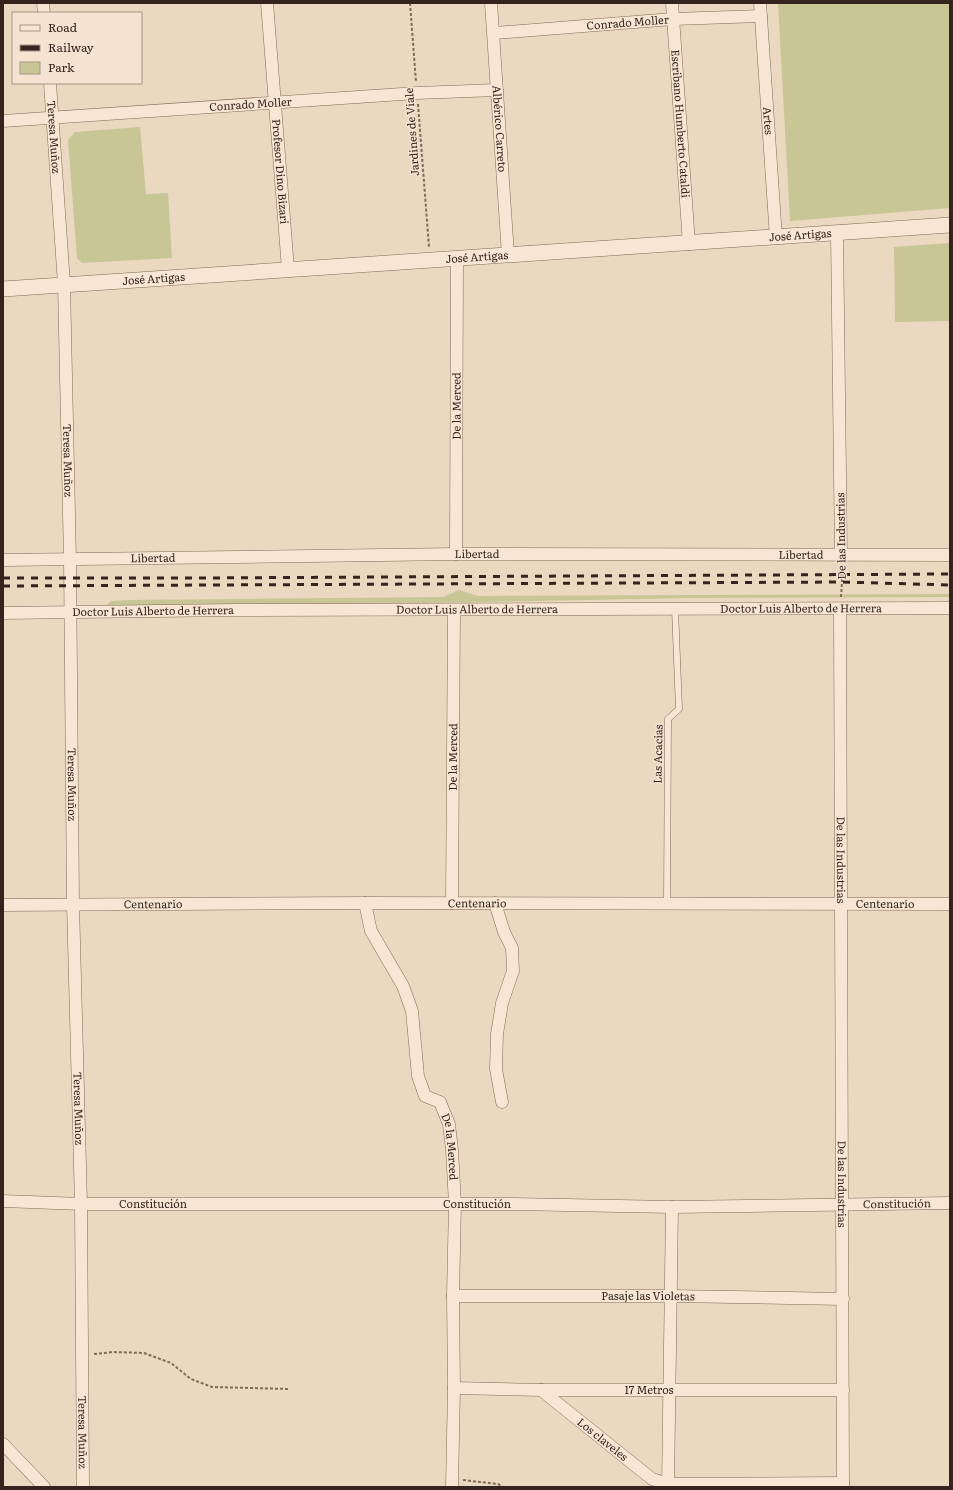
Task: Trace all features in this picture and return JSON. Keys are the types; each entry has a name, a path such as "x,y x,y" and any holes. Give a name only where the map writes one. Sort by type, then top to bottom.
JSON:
{"street":[{"name":"Profesor Dino Bizari","path":"267,3 288,269"},
{"name":"Albérico Carreto","path":"492,3 508,255"},
{"name":"Escribano Humberto Cataldi","path":"672,3 689,244"},
{"name":"Artes","path":"760,3 776,238"},
{"name":"Conrado Moller","path":"494,33 673,19 761,16"},
{"name":"Teresa Muñoz","path":"50,84 64,284 71,613 74,904 81,1204 83,1487"},
{"name":"Conrado Moller","path":"3,121 417,93 497,90"},
{"name":"José Artigas","path":"3,289 288,269 837,234 950,225"},
{"name":"De las Industrias","path":"837,234 841,555"},
{"name":"De la Merced","path":"456,554 457,258"},
{"name":"Libertad","path":"3,560 456,554 697,556 950,555"},
{"name":"Doctor Luis Alberto de Herrera","path":"3,613 233,610 950,608"},
{"name":"De las Industrias","path":"840,609 844,1485"},
{"name":"De la Merced","path":"452,903 454,610"},
{"name":"De la Merced","path":"365,903 371,931 403,986 412,1011 418,1076 425,1096 440,1102 449,1124 455,1204 452,1484"},
{"name":"Centenario","path":"3,905 365,903 950,904"},
{"path":"495,903 504,932 512,948 513,971 502,1003 497,1034 496,1069 502,1102"},
{"name":"Constitución","path":"3,1201 81,1204 455,1204 672,1207 950,1203"},
{"path":"672,1207 668,1485 844,1485"},
{"name":"Pasaje las Violetas","path":"453,1296 671,1296 843,1299"},
{"name":"17 Metros","path":"454,1388 541,1390 843,1390"},
{"name":"Los claveles","path":"541,1390 652,1479 668,1485"},
{"path":"3,1444 44,1487"}],"lane":[{"name":"Las Acacias","path":"667,903 668,719 679,709 675,609"}],"path":[{"name":"Jardines de Viale","path":"410,3 430,260"},
{"name":"De las Industrias","path":"840,609 842,582 841,555"},
{"path":"81,1355 113,1352 144,1353 171,1363 191,1379 212,1387 289,1389"},
{"path":"452,1484 473,1481 498,1484 503,1487"}],"green space":[{"path":"778,3 950,3 950,208 790,221"},
{"path":"140,127 146,194 168,193 172,258 82,263 77,258 68,140 75,132"},
{"path":"950,243 950,321 895,322 894,247"},
{"path":"459,590 478,596 950,594 950,597 691,598 109,609 106,606 111,601 126,600 443,597"}],"railway":[{"path":"3,578 950,574"},
{"path":"3,586 842,582 950,585"}]}
